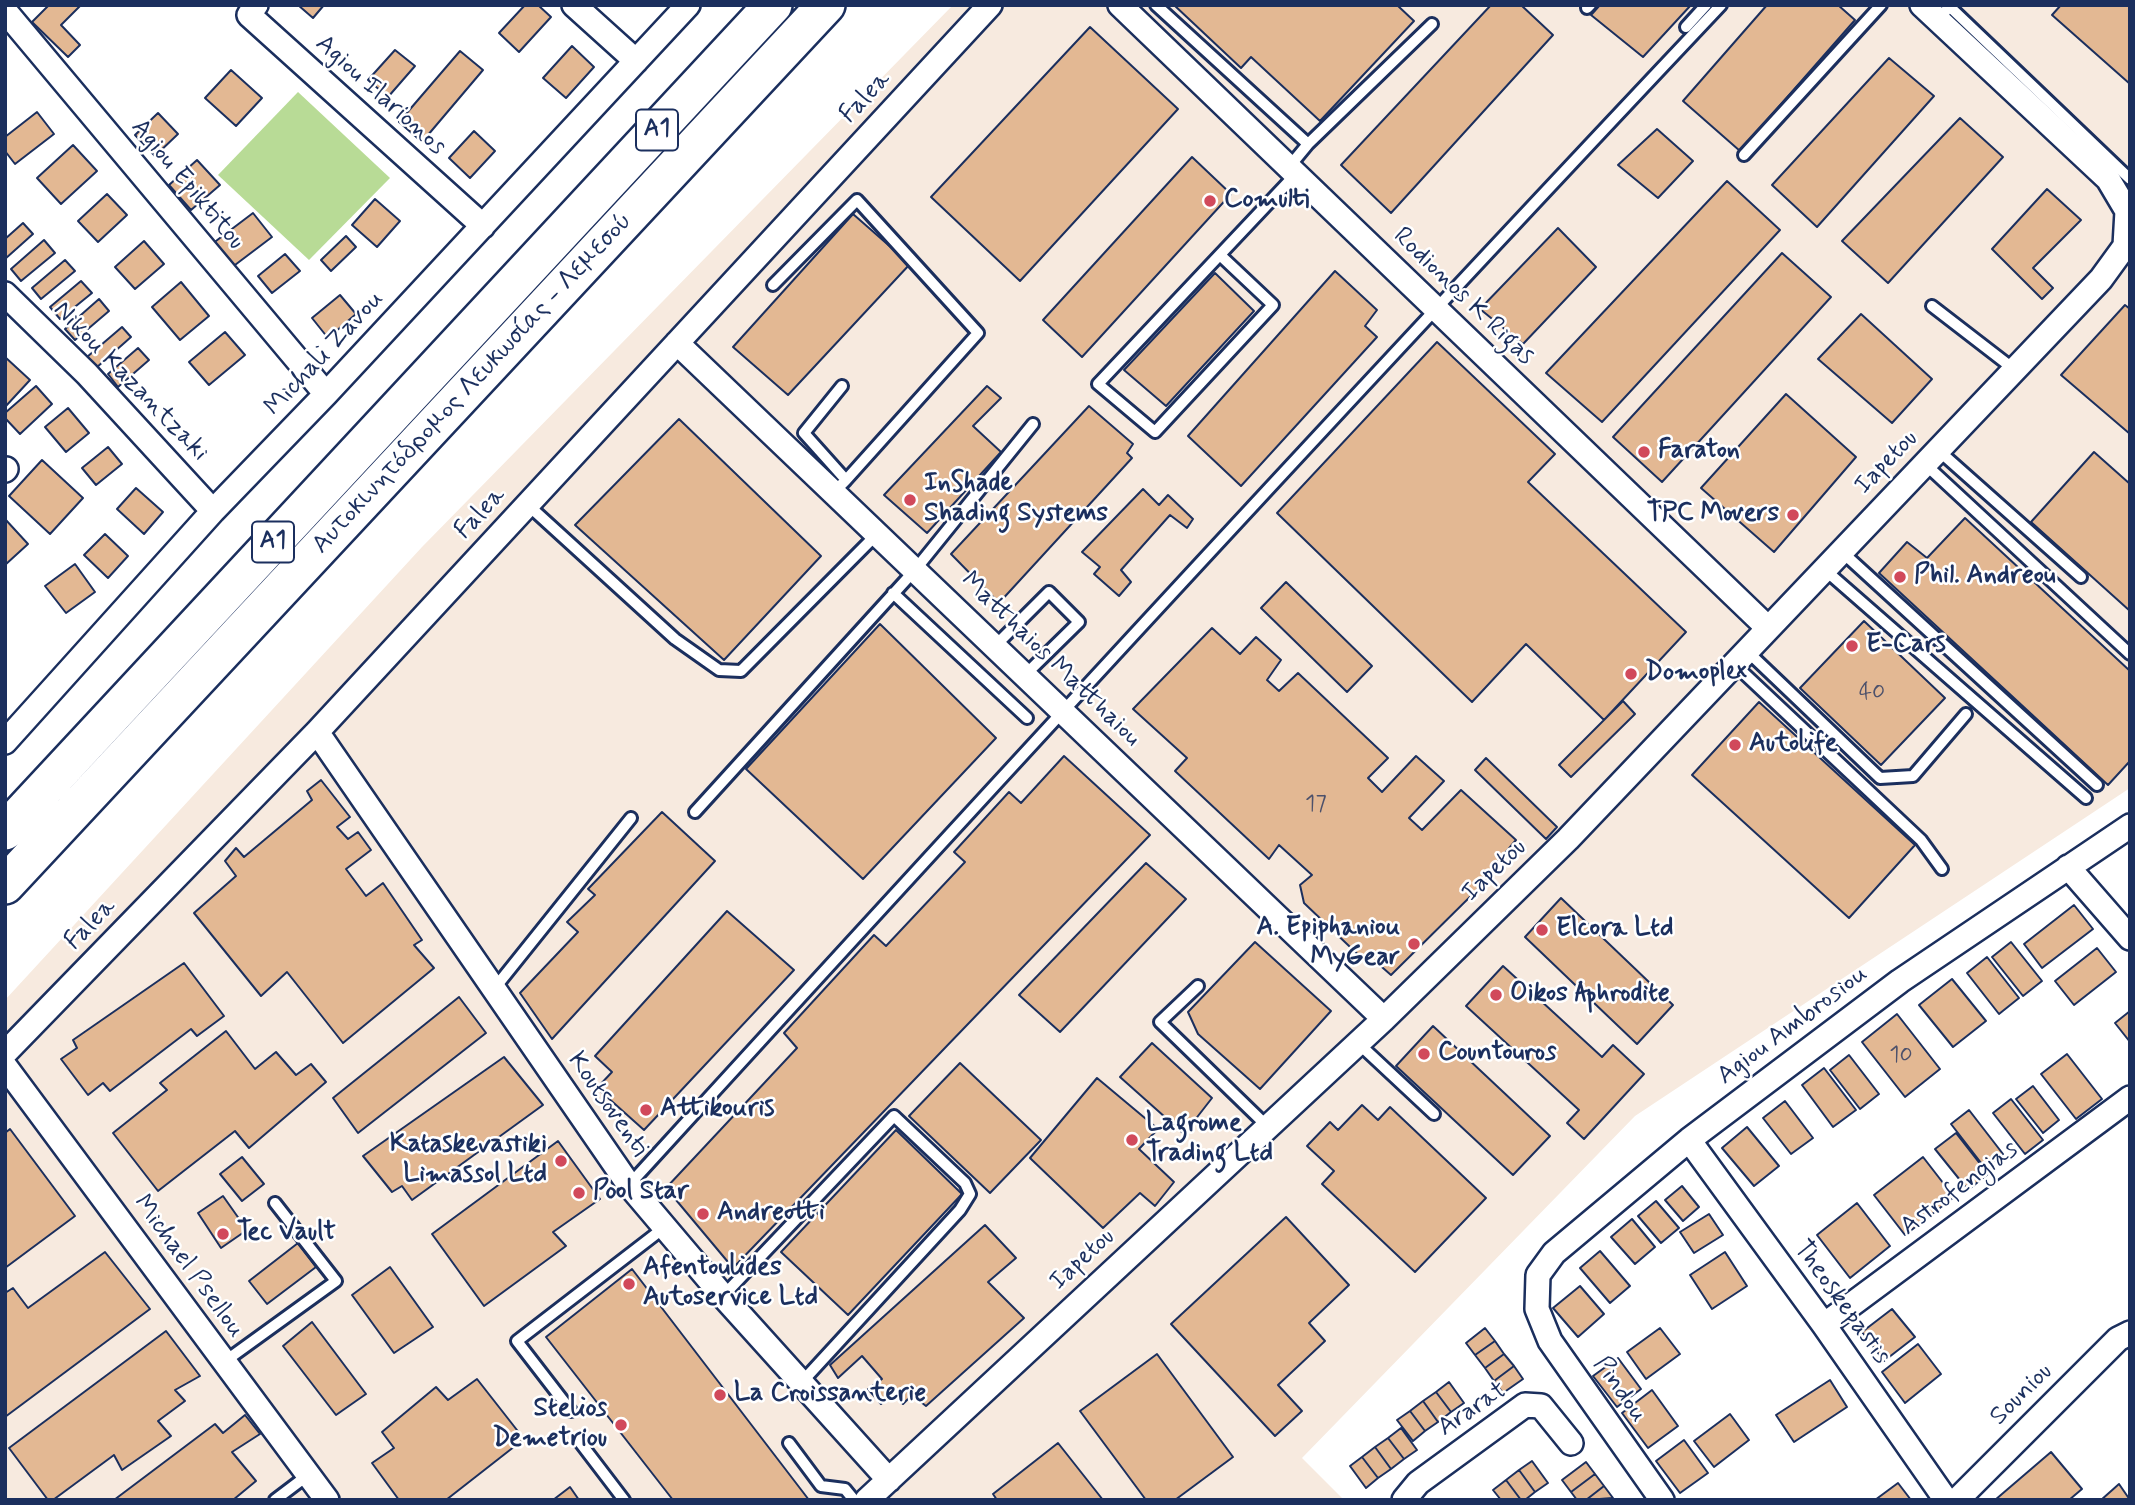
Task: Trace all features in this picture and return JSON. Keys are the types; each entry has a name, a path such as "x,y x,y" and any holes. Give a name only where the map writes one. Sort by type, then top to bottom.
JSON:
{"highway":[{"name":"Αυτοκινητόδρομος Λευκωσίας - Λεμεσού","path":"5,831 773,5"},
{"name":"Αυτοκινητόδρομος Λευκωσίας - Λεμεσού","path":"5,885 826,5"},
{"path":"5,913 380,497 472,385"}],"street":[{"name":"Agiou Ilarionos","path":"256,5 248,15 483,226"},
{"path":"574,5 636,61"},
{"name":"Michali Zavou","path":"5,743 213,511 326,394 688,5"},
{"name":"Falea","path":"5,1053 317,732 990,5"},
{"name":"Rodionos K Rigas","path":"1120,5 1768,628"},
{"name":"Iapetou","path":"867,1500 1384,1019 1568,839 2101,279 2125,246 2127,211 2108,179 1940,9"},
{"name":"Agiou Epiktitou","path":"8,10 326,394"},
{"name":"Nikou Kazantzaki","path":"5,294 87,374 213,511"},
{"name":"Matthaios Matthaiou","path":"677,343 840,486 878,534 1384,1019"},
{"name":"Koutsoventi","path":"317,732 629,1185 723,1296 888,1480"},
{"name":"Agiou Ambrosiou","path":"1537,1309 1538,1275 1554,1253 1689,1140 1900,981 2130,826"},
{"path":"2068,867 2130,938"},
{"name":"Michael Psellou","path":"5,1066 327,1500"},
{"name":"Astrofengias","path":"1824,1325 2130,1098"},
{"name":"Theoskepastis","path":"1689,1140 1824,1325 1946,1500"},
{"name":"Pindou","path":"1537,1309 1550,1341 1662,1500"},
{"name":"Souniou","path":"1957,1500 2118,1339 2130,1333"},
{"name":"Ararat","path":"1404,1500 1418,1483 1525,1405 1541,1406 1571,1443"}],"lane":[{"path":"1156,5 1308,144"},
{"path":"1686,27 1706,5"},
{"path":"629,1185 1062,710 1721,5"},
{"path":"1744,155 1881,5"},
{"path":"1940,9 2130,179"},
{"path":"1220,255 1273,305 1156,432 1098,384 1220,255 1292,171 1308,144 1432,24"},
{"path":"773,285 857,200 978,333 840,486 804,433 842,386"},
{"path":"1932,306 2015,370"},
{"path":"695,812 915,570 1033,424"},
{"path":"1931,457 2081,577"},
{"path":"1931,457 2130,654"},
{"path":"528,505 675,639 719,670 741,671 878,534"},
{"path":"1841,551 2097,785"},
{"path":"1824,569 2086,798"},
{"path":"995,646 1049,592 1079,622 1025,675"},
{"path":"893,593 1027,718"},
{"path":"1741,657 1880,778 1913,776 1966,714"},
{"path":"1741,657 1921,840 1942,869"},
{"path":"494,989 631,818"},
{"path":"1198,986 1160,1022 1268,1126"},
{"path":"1358,1043 1434,1114"},
{"path":"723,1296 894,1116 965,1183 970,1194 960,1210 801,1383"},
{"path":"224,1362 336,1281 275,1203"},
{"path":"571,1411 517,1341 664,1227"},
{"path":"579,1441 624,1500"},
{"path":"789,1443 821,1486 845,1489 854,1500"},
{"path":"275,1500 308,1475"}],"shaded area":[{"path":"953,5 2130,5 2130,788 1635,1116 1302,1458 1344,1500 5,1500 5,1000 422,547"}],"green space":[{"path":"298,92 390,178 309,260 218,175"}],"building":[{"path":"49,5 81,5 61,25 80,45 68,57 32,22"},
{"path":"298,5 324,5 313,18"},
{"path":"525,5 538,5 551,17 519,52 499,33"},
{"path":"1174,5 1397,5 1414,21 1320,121 1251,57 1241,68"},
{"path":"1491,5 1521,5 1553,35 1391,213 1341,165"},
{"path":"1600,5 1691,5 1643,57 1591,15"},
{"path":"1767,5 1838,5 1855,20 1740,151 1683,101"},
{"path":"2061,5 2130,5 2130,84 2052,15"},
{"path":"1090,27 1178,109 1020,281 931,197"},
{"path":"572,46 594,67 566,98 543,78"},
{"path":"395,50 415,66 388,97 368,80"},
{"path":"460,51 483,70 422,142 399,122"},
{"path":"1889,58 1934,96 1817,227 1772,185"},
{"path":"231,70 262,98 236,126 205,98"},
{"path":"37,112 54,134 15,164 5,151 5,137"},
{"path":"158,113 178,134 155,156 135,135"},
{"path":"1960,118 2003,157 1888,283 1842,241"},
{"path":"1657,129 1693,161 1658,198 1618,165"},
{"path":"474,131 495,151 470,178 449,158"},
{"path":"73,145 97,171 61,204 37,178"},
{"path":"1192,157 1231,194 1082,357 1043,320"},
{"path":"197,160 220,185 191,210 169,185"},
{"path":"1727,181 1780,230 1602,422 1546,373"},
{"path":"2047,189 2081,220 2033,268 2053,288 2042,299 1992,249"},
{"path":"107,194 127,215 98,242 78,221"},
{"path":"375,199 400,221 377,247 352,225"},
{"path":"253,213 272,237 231,268 212,244"},
{"path":"853,214 910,264 788,395 733,347"},
{"path":"23,223 33,234 5,259 5,239"},
{"path":"1558,228 1596,267 1523,344 1480,309"},
{"path":"346,236 356,247 331,271 321,260"},
{"path":"44,240 55,253 21,281 11,269"},
{"path":"144,241 164,264 135,289 115,267"},
{"path":"1782,253 1831,297 1662,482 1613,437"},
{"path":"285,254 300,271 272,293 258,276"},
{"path":"65,260 75,271 41,299 32,288"},
{"path":"1335,271 1377,310 1365,326 1377,337 1241,486 1188,436"},
{"path":"1215,273 1254,311 1166,406 1124,370"},
{"path":"81,281 92,293 60,319 50,307"},
{"path":"181,282 209,316 180,340 152,307"},
{"path":"340,295 356,314 328,338 312,318"},
{"path":"99,299 109,311 75,340 65,329"},
{"path":"2125,305 2130,309 2130,434 2061,375"},
{"path":"1861,314 1932,379 1892,423 1818,359"},
{"path":"122,327 131,337 96,368 87,357"},
{"path":"225,332 245,355 209,385 189,362"},
{"path":"1437,342 1555,454 1528,482 1686,632 1604,720 1526,644 1472,702 1277,513"},
{"path":"138,348 149,360 118,387 108,374"},
{"path":"5,357 30,380 5,407"},
{"path":"36,386 52,404 20,434 5,418 5,413"},
{"path":"987,386 1001,398 973,426 1001,452 927,533 884,495"},
{"path":"1786,394 1856,457 1774,552 1701,488"},
{"path":"1089,406 1133,444 1127,453 1132,458 999,603 951,554"},
{"path":"68,408 89,433 66,452 45,427"},
{"path":"679,419 821,556 724,660 575,525"},
{"path":"108,447 122,464 96,485 82,468"},
{"path":"2094,452 2130,484 2130,611 2031,522"},
{"path":"42,460 83,498 50,534 9,496"},
{"path":"136,488 163,512 144,534 117,509"},
{"path":"1143,489 1159,505 1168,495 1193,519 1187,528 1170,515 1121,570 1131,582 1119,596 1094,574 1100,567 1082,552"},
{"path":"1965,518 2130,671 2130,761 2108,785 1879,573 1907,542 1927,558"},
{"path":"5,519 28,544 5,565"},
{"path":"105,534 128,556 108,578 84,555"},
{"path":"75,564 95,592 66,613 45,586"},
{"path":"1286,582 1372,666 1347,692 1261,608"},
{"path":"1864,621 1945,698 1881,765 1800,688"},
{"path":"880,624 996,738 863,879 746,769"},
{"path":"1212,628 1240,654 1256,637 1281,660 1267,680 1279,691 1298,673 1388,758 1368,778 1382,792 1416,756 1444,781 1409,818 1422,830 1461,790 1516,840 1490,871 1484,883 1391,975 1375,961 1370,966 1304,903 1300,885 1312,875 1279,845 1269,859 1175,771 1187,758 1133,709"},
{"path":"1623,701 1635,714 1571,777 1559,765"},
{"path":"1759,702 1915,845 1849,918 1692,775"},
{"path":"1064,756 1150,835 733,1268 666,1188 797,1048 784,1033 874,935 886,946 965,862 954,852 1009,792 1021,803"},
{"path":"1486,758 1557,827 1546,839 1475,770"},
{"path":"321,780 350,817 337,827 348,839 358,832 371,850 346,869 366,896 383,883 422,940 414,945 434,968 343,1043 287,972 261,996 194,913 236,876 225,861 236,848 244,857 312,800 307,791"},
{"path":"662,812 715,861 552,1039 520,993 578,932 567,922 595,895 588,889"},
{"path":"1146,863 1186,899 1060,1032 1019,995"},
{"path":"1561,898 1673,1005 1637,1044 1525,937"},
{"path":"2074,905 2093,929 2042,968 2024,944"},
{"path":"727,911 794,970 644,1130 597,1088 612,1072 595,1056"},
{"path":"1255,942 1331,1011 1260,1089 1198,1034 1188,1012"},
{"path":"2011,942 2042,981 2023,996 1992,957"},
{"path":"2097,948 2116,972 2074,1005 2055,981"},
{"path":"1987,957 2019,998 1999,1014 1967,973"},
{"path":"184,963 224,1016 197,1036 191,1029 110,1091 103,1083 88,1095 61,1059 77,1048 73,1040"},
{"path":"1503,966 1602,1057 1613,1045 1644,1074 1584,1139 1567,1123 1579,1110 1466,1006"},
{"path":"1952,979 1986,1021 1953,1047 1919,1005"},
{"path":"459,997 486,1033 358,1133 333,1098"},
{"path":"2130,1011 2130,1042 2115,1023"},
{"path":"1897,1014 1940,1069 1905,1097 1862,1042"},
{"path":"1433,1026 1550,1136 1513,1175 1396,1066"},
{"path":"226,1031 255,1069 276,1052 296,1075 311,1064 326,1082 249,1148 235,1131 158,1191 113,1133 167,1090 160,1083"},
{"path":"1152,1043 1212,1098 1184,1134 1120,1077"},
{"path":"2067,1054 2102,1099 2076,1119 2041,1074"},
{"path":"1849,1055 1879,1094 1860,1109 1830,1070"},
{"path":"504,1057 543,1105 412,1200 402,1186 392,1192 363,1156"},
{"path":"960,1063 1041,1140 990,1193 909,1116"},
{"path":"1824,1068 1856,1110 1833,1127 1802,1085"},
{"path":"1097,1078 1158,1129 1139,1149 1174,1182 1155,1206 1140,1193 1103,1228 1030,1158"},
{"path":"2033,1086 2059,1120 2043,1133 2016,1099"},
{"path":"2011,1099 2043,1140 2025,1154 1993,1113"},
{"path":"1785,1101 1813,1138 1791,1154 1763,1118"},
{"path":"1362,1105 1378,1120 1390,1107 1486,1198 1415,1272 1322,1184 1334,1171 1307,1146 1330,1122 1338,1130"},
{"path":"1969,1110 2003,1154 1985,1168 1951,1124"},
{"path":"1747,1127 1779,1166 1754,1186 1722,1148"},
{"path":"10,1129 75,1216 5,1268 5,1133"},
{"path":"896,1130 962,1194 848,1315 781,1252"},
{"path":"1956,1133 1988,1174 1968,1190 1935,1149"},
{"path":"558,1141 600,1199 553,1232 566,1246 484,1306 432,1234"},
{"path":"242,1157 264,1184 242,1201 220,1174"},
{"path":"1923,1157 1954,1197 1905,1235 1874,1195"},
{"path":"1682,1186 1699,1207 1683,1221 1665,1200"},
{"path":"223,1196 247,1230 221,1248 198,1213"},
{"path":"1656,1201 1679,1228 1661,1243 1638,1216"},
{"path":"1857,1203 1890,1246 1850,1278 1817,1235"},
{"path":"1709,1214 1723,1235 1694,1253 1680,1232"},
{"path":"1286,1217 1349,1285 1309,1323 1325,1341 1278,1385 1302,1411 1275,1436 1171,1324"},
{"path":"1632,1219 1655,1247 1635,1264 1611,1237"},
{"path":"985,1225 1016,1258 988,1282 1024,1318 926,1406 912,1395 903,1404 893,1394 881,1404 868,1389 882,1379 862,1356 838,1378 830,1365"},
{"path":"298,1243 316,1267 267,1304 249,1281"},
{"path":"1600,1251 1630,1286 1610,1303 1580,1268"},
{"path":"105,1252 150,1309 5,1417 5,1293 13,1288 28,1308"},
{"path":"1725,1252 1747,1286 1712,1309 1690,1275"},
{"path":"390,1267 433,1327 394,1353 352,1295"},
{"path":"632,1269 809,1500 673,1500 546,1337"},
{"path":"1580,1286 1604,1314 1578,1337 1553,1308"},
{"path":"1892,1309 1915,1337 1884,1361 1862,1332"},
{"path":"312,1322 366,1394 336,1415 283,1346"},
{"path":"1485,1328 1495,1341 1475,1355 1466,1343"},
{"path":"1660,1328 1680,1354 1646,1379 1627,1352"},
{"path":"166,1331 200,1376 175,1390 185,1401 158,1421 171,1436 122,1470 114,1455 53,1500 48,1500 9,1448"},
{"path":"1495,1341 1504,1354 1485,1368 1475,1355"},
{"path":"1918,1344 1941,1374 1905,1403 1882,1372"},
{"path":"1157,1354 1233,1457 1175,1500 1146,1500 1080,1411"},
{"path":"1504,1354 1514,1366 1494,1381 1485,1368"},
{"path":"1618,1358 1641,1389 1617,1407 1593,1376"},
{"path":"1514,1366 1523,1379 1503,1393 1494,1381"},
{"path":"477,1379 524,1439 446,1500 399,1500 372,1463 394,1448 382,1432 436,1387 448,1400"},
{"path":"1830,1380 1847,1407 1794,1442 1776,1415"},
{"path":"1449,1382 1464,1403 1451,1412 1436,1392"},
{"path":"1652,1390 1678,1426 1648,1448 1622,1413"},
{"path":"1436,1392 1451,1412 1438,1422 1423,1401"},
{"path":"1423,1401 1438,1422 1425,1431 1410,1411"},
{"path":"1410,1411 1425,1431 1413,1441 1397,1420"},
{"path":"1730,1414 1749,1440 1714,1467 1694,1441"},
{"path":"245,1415 260,1434 232,1452 256,1481 233,1500 114,1500 215,1424 223,1433"},
{"path":"1401,1428 1417,1450 1404,1459 1388,1438"},
{"path":"1388,1438 1404,1459 1391,1469 1375,1447"},
{"path":"1684,1440 1708,1473 1680,1493 1656,1461"},
{"path":"1058,1443 1103,1500 997,1500 993,1494"},
{"path":"1375,1447 1391,1469 1378,1478 1362,1457"},
{"path":"2051,1452 2082,1489 2069,1500 1995,1500"},
{"path":"1362,1457 1378,1478 1366,1488 1350,1466"},
{"path":"1532,1461 1548,1483 1535,1492 1519,1470"},
{"path":"1586,1462 1595,1474 1571,1492 1562,1480"},
{"path":"1519,1470 1535,1492 1525,1500 1521,1500 1506,1480"},
{"path":"1595,1474 1604,1486 1586,1500 1577,1500 1571,1492"},
{"path":"1506,1480 1521,1500 1501,1500 1493,1490"},
{"path":"1898,1483 1911,1500 1875,1500"},
{"path":"2119,1484 2130,1500 2101,1500"},
{"path":"1604,1486 1613,1498 1586,1500"},
{"path":"570,1487 579,1500 553,1500"}],"place":[{"name":"Comulti","path":"1210,201"},
{"name":"Faraton","path":"1644,452"},
{"name":"InShade Shading Systems","path":"910,500"},
{"name":"TPC Movers","path":"1793,515"},
{"name":"Phil. Andreou","path":"1900,577"},
{"name":"E-Cars","path":"1852,646"},
{"name":"Domoplex","path":"1631,674"},
{"name":"Autolife","path":"1735,745"},
{"name":"Elcora Ltd","path":"1542,930"},
{"name":"A. Epiphaniou MyGear","path":"1414,944"},
{"name":"Oikos Aphrodite","path":"1496,995"},
{"name":"Countouros","path":"1424,1054"},
{"name":"Attikouris","path":"646,1110"},
{"name":"Lagrome Trading Ltd","path":"1132,1140"},
{"name":"Kataskevastiki Limassol Ltd","path":"561,1161"},
{"name":"Pool Star","path":"579,1193"},
{"name":"Andreotti","path":"703,1214"},
{"name":"Tec Vault","path":"223,1234"},
{"name":"Afentoulides Autoservice Ltd","path":"629,1284"},
{"name":"La Croissanterie","path":"720,1395"},
{"name":"Stelios Demetriou","path":"621,1425"}]}
